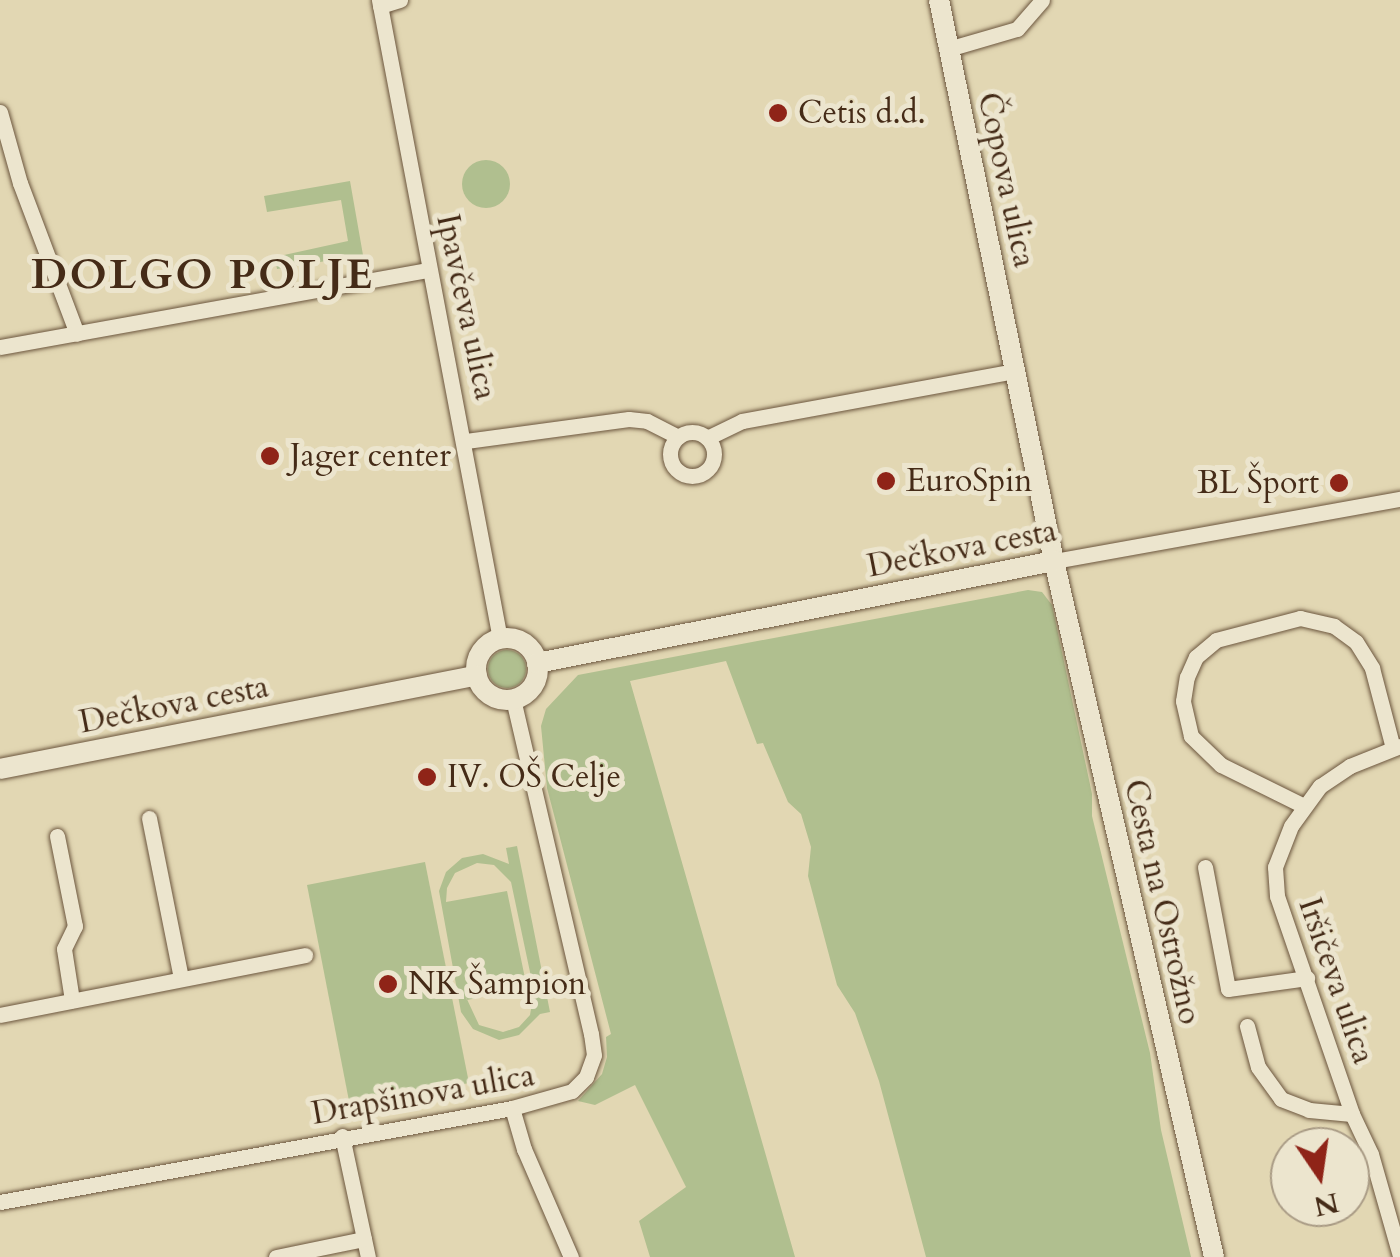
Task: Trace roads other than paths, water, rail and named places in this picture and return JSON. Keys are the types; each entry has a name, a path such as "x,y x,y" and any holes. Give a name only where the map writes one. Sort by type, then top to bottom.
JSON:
{"street":[{"name":"Ipavčeva ulica","path":"400,0 380,3 429,270 466,441 500,639"},
{"name":"Čopova ulica","path":"939,0 1054,561"},
{"path":"948,48 1017,28 1042,0"},
{"path":"0,112 20,183 77,334"},
{"path":"0,347 429,270"},
{"path":"708,438 742,422 1015,371"},
{"path":"466,441 629,419 646,421 678,437"},
{"path":"696,432 708,438 713,462 706,472 694,477 672,466 670,447 678,437 696,432"},
{"name":"Dečkova cesta","path":"537,663 1054,561 1400,498"},
{"name":"Cesta na Ostrožno","path":"1054,561 1214,1257"},
{"path":"1304,806 1221,765 1191,736 1182,701 1187,677 1196,657 1216,640 1300,618 1334,626 1356,642 1372,668 1397,747"},
{"path":"500,639 520,641 537,663 530,690 513,699 486,692 476,675 484,648 500,639"},
{"name":"Dečkova cesta","path":"0,769 476,675"},
{"name":"Drapšinova ulica","path":"0,1202 342,1136 512,1108 572,1092 586,1077 594,1055 513,699"},
{"name":"Iršičeva ulica","path":"1397,747 1350,766 1320,786 1290,826 1275,867 1277,896 1352,1114 1371,1154 1400,1256"},
{"path":"149,818 181,978"},
{"path":"57,836 75,926 64,948 72,1000"},
{"path":"1204,867 1228,989 1307,978"},
{"path":"0,1015 305,955"},
{"name":"Iršičeva ulica","path":"1248,1026 1258,1067 1280,1099 1309,1110 1352,1114"},
{"path":"512,1108 524,1149 571,1257"},
{"path":"342,1136 368,1257"},
{"path":"276,1257 364,1238"}],"place":[{"name":"Cetis d.d.","path":"778,113"},
{"name":"Jager center","path":"270,456"},
{"name":"EuroSpin","path":"886,481"},
{"name":"BL Šport","path":"1339,483"},
{"name":"IV. OŠ Celje","path":"427,777"},
{"name":"NK Šampion","path":"388,984"}],"district":[{"name":"DOLGO POLJE","path":"203,275"}]}
